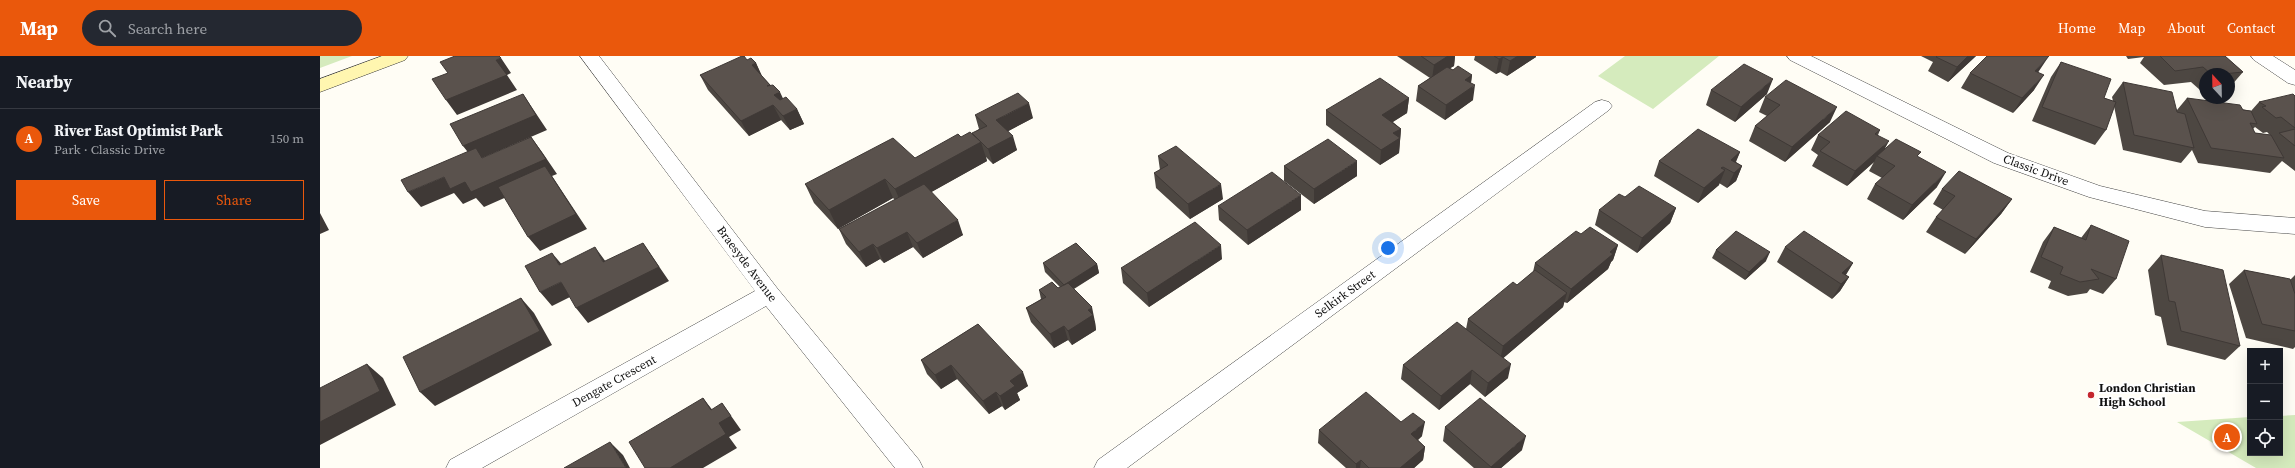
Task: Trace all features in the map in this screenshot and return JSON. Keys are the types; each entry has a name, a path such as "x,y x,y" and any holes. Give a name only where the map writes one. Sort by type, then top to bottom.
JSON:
{"main road":[{"path":"320,86 400,56"}],"street":[{"name":"Braesyde Avenue","path":"589,56 769,294 910,468"},
{"name":"Classic Drive","path":"1796,56 2001,158 2096,192 2205,219 2295,226"},
{"path":"2260,56 2295,79"},
{"name":"Selkirk Street","path":"1107,468 1602,106"},
{"name":"Dengate Crescent","path":"459,468 769,294"}],"green space":[{"path":"320,56 352,56 320,68"},
{"path":"1625,56 1719,56 1653,109 1598,76"},
{"path":"2295,415 2295,468 2256,468 2177,422 2247,417 2247,456 2283,456 2283,416"}],"building":[{"path":"455,56 499,56 501,58 496,60 507,75 446,100 432,79 448,73 440,62"},
{"path":"744,56 747,60 751,58 756,63 752,65 770,85 767,86 773,85 780,92 774,95 780,100 786,97 797,109 783,116 773,105 741,121 700,75"},
{"path":"1421,56 1448,56 1434,65"},
{"path":"1494,56 1518,56 1510,61 1503,57 1499,59"},
{"path":"1968,56 1957,67 1936,57"},
{"path":"1987,56 2049,56 2035,71 2044,75 2022,98 1970,73"},
{"path":"2160,56 2225,56 2243,72 2235,73 2235,68 2203,67 2175,71"},
{"path":"2061,62 2111,79 2104,98 2116,102 2106,130 2042,107"},
{"path":"1744,64 1773,79 1741,107 1711,90"},
{"path":"1458,66 1472,75 1465,80 1475,85 1446,105 1418,86 1447,67 1453,70"},
{"path":"1380,78 1409,98 1382,115 1401,129 1393,133 1400,138 1381,150 1326,110"},
{"path":"1786,80 1837,107 1792,147 1755,126 1780,105 1765,97"},
{"path":"2123,82 2172,92 2177,112 2185,114 2194,148 2134,135"},
{"path":"1018,93 1029,103 996,120 1013,136 988,149 972,133 987,126 975,115"},
{"path":"523,94 536,115 463,146 450,124"},
{"path":"2293,94 2295,96 2295,128 2281,117 2276,118 2262,107 2266,106 2259,102"},
{"path":"2187,98 2199,100 2199,104 2240,105 2243,110 2251,111 2257,124 2250,123 2255,133 2271,135 2284,158 2211,148"},
{"path":"1846,111 1880,130 1875,134 1889,141 1855,171 1820,151 1830,142 1818,135"},
{"path":"1698,129 1740,152 1731,160 1742,166 1734,173 1723,167 1721,168 1725,170 1704,188 1659,161"},
{"path":"2295,129 2295,146 2279,133"},
{"path":"970,132 981,142 895,189 885,179 829,210 805,184 893,138 915,158 958,134 961,137"},
{"path":"531,137 546,159 471,192 465,182 450,189 444,177 408,192 401,180 476,148 482,158"},
{"path":"1328,139 1357,161 1314,189 1284,166"},
{"path":"1896,139 1921,152 1917,156 1946,172 1912,205 1875,184 1895,166 1877,156"},
{"path":"1176,146 1221,184 1188,204 1154,173 1168,165 1158,156"},
{"path":"545,166 576,214 528,237 498,187"},
{"path":"1959,171 2012,199 1976,239 1936,217 1955,196 1942,189"},
{"path":"1272,172 1301,195 1247,230 1218,206"},
{"path":"924,184 958,220 917,243 907,232 877,248 873,244 859,252 839,229"},
{"path":"1639,186 1676,208 1642,238 1599,210 1619,194 1625,197"},
{"path":"1195,222 1221,245 1147,293 1121,268"},
{"path":"2091,225 2129,241 2116,279 2091,269 2099,279 2080,282 2060,274 2063,267 2041,257 2054,227 2086,240"},
{"path":"1590,227 1618,245 1610,252 1613,254 1571,289 1535,263 1576,231 1581,234"},
{"path":"1736,231 1770,252 1749,272 1716,250"},
{"path":"1804,231 1853,263 1842,273 1849,277 1841,284 1785,247"},
{"path":"643,243 659,267 576,308 561,282 540,292 525,266 552,253 559,265 595,247 603,262"},
{"path":"1076,243 1097,264 1064,285 1043,263"},
{"path":"2161,255 2223,270 2240,346 2181,331 2175,302 2169,301"},
{"path":"1535,270 1567,293 1503,346 1468,319 1513,282 1517,285"},
{"path":"2244,270 2290,279 2295,294 2295,331 2262,324"},
{"path":"1052,282 1058,288 1068,283 1092,307 1088,310 1093,315 1068,331 1064,326 1050,334 1026,308 1046,297 1039,290"},
{"path":"521,298 540,331 420,392 403,357"},
{"path":"1457,322 1511,364 1488,383 1472,370 1441,396 1403,365"},
{"path":"978,324 1023,372 1010,381 1015,386 1000,396 996,392 983,401 951,365 935,375 921,360"},
{"path":"367,364 380,391 320,422 320,388"},
{"path":"1366,392 1401,422 1413,413 1425,422 1411,434 1425,447 1400,468 1369,468 1361,460 1356,464 1319,430"},
{"path":"703,398 711,410 722,403 731,416 719,423 726,434 670,468 645,468 629,442"},
{"path":"1480,398 1526,436 1491,467 1445,427"},
{"path":"610,442 626,468 564,468"}],"place":[{"name":"London Christian High School","path":"2091,395"},
{"name":"River East Optimist Park","path":"2227,437"}]}
